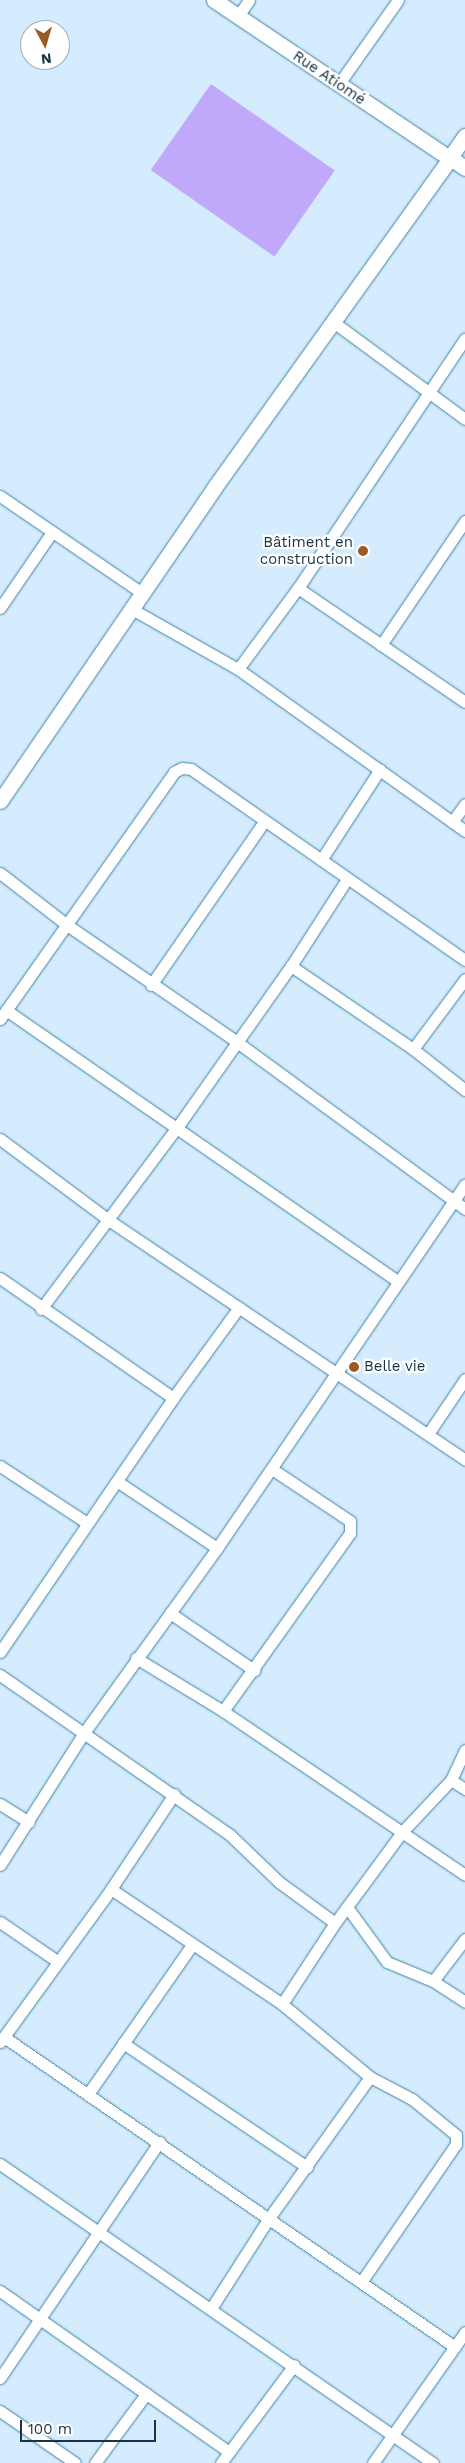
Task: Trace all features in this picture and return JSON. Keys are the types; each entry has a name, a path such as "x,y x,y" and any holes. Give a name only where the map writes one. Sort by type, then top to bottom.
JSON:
{"street":[{"name":"Rue Atiomé","path":"214,0 338,85 453,160"},
{"path":"238,16 249,0"},
{"path":"338,85 398,0"},
{"path":"0,801 130,608 332,321 453,160 465,136"},
{"path":"332,321 428,394 465,419"},
{"path":"238,669 298,588 465,339"},
{"path":"0,496 142,592"},
{"path":"382,644 465,521"},
{"path":"0,608 52,532"},
{"path":"298,588 465,702"},
{"path":"130,608 238,669 465,831"},
{"path":"398,1281 178,1126 3,1015 174,772 182,768 191,769 264,822 322,860 465,960"},
{"path":"322,860 380,770"},
{"path":"452,822 465,804"},
{"path":"151,985 264,822"},
{"path":"0,873 67,925 151,985 237,1042 465,1209"},
{"path":"41,1309 110,1221 178,1126 291,966 347,879"},
{"path":"291,966 413,1050 465,1090"},
{"path":"413,1050 465,979"},
{"path":"0,1139 110,1221 465,1460"},
{"path":"0,1866 83,1734 136,1658 218,1548 335,1372 465,1184"},
{"path":"0,1278 41,1309 173,1398"},
{"path":"0,1652 118,1482 173,1398 239,1307"},
{"path":"428,1434 465,1379"},
{"path":"0,1466 88,1523"},
{"path":"223,1711 350,1533 350,1521 272,1469"},
{"path":"118,1482 218,1548"},
{"path":"170,1613 254,1670"},
{"path":"136,1658 223,1711 465,1875"},
{"path":"0,1675 229,1834 280,1882 335,1923"},
{"path":"282,2004 335,1923 402,1832 451,1780 465,1750"},
{"path":"451,1780 465,1789"},
{"path":"174,1794 111,1889 57,1961 2,2040 88,2094 159,2142 455,2347"},
{"path":"0,1804 29,1822"},
{"path":"111,1889 282,2004 370,2077 412,2099 458,2140 362,2281"},
{"path":"348,1907 368,1932 380,1956 395,1966 433,1981 465,2002"},
{"path":"0,1922 57,1961"},
{"path":"433,1981 465,1939"},
{"path":"88,2094 192,1945"},
{"path":"123,2043 307,2167"},
{"path":"212,2307 269,2218 370,2077"},
{"path":"0,2378 159,2142"},
{"path":"0,2164 212,2307 433,2463"},
{"path":"0,2291 229,2452"},
{"path":"373,2463 465,2332"},
{"path":"221,2463 294,2366"},
{"path":"95,2463 146,2394"},
{"path":"0,2410 75,2463"}],"shaded area":[{"path":"211,84 335,171 274,257 151,170"}],"place":[{"name":"Bâtiment en construction","path":"363,551"},
{"name":"Belle vie","path":"354,1367"}]}
